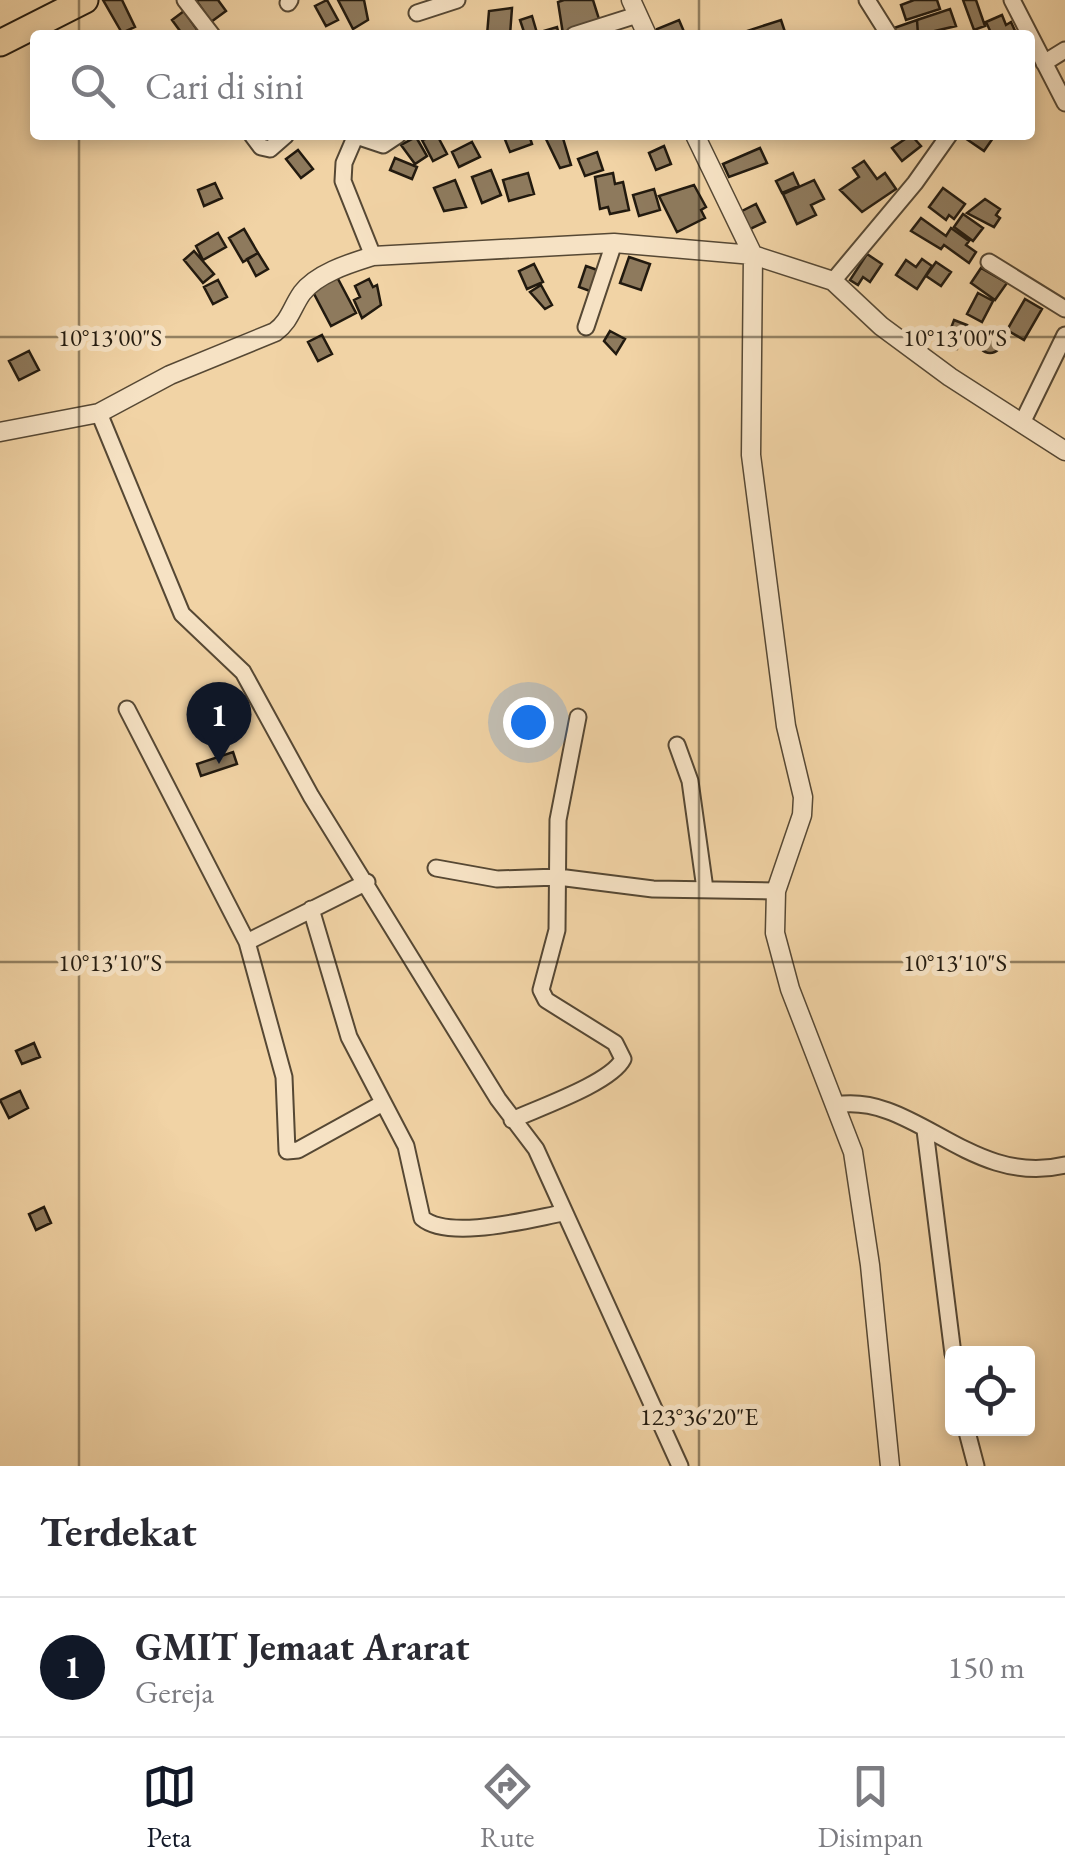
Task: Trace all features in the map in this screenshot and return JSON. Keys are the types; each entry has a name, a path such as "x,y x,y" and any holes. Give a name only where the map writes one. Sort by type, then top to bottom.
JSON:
{"highway":[{"path":"0,43 86,0"}],"street":[{"path":"184,0 208,30"},
{"path":"417,13 458,0"},
{"path":"867,0 886,30"},
{"path":"1012,0 1027,30"},
{"path":"585,30 634,7 645,30"},
{"path":"1035,45 1065,103"},
{"path":"1044,63 1065,50"},
{"path":"256,140 261,147 270,149 280,140"},
{"path":"354,140 344,164 343,181 373,256"},
{"path":"696,140 753,255 749,374 754,482 768,556 786,726 803,797 802,814 776,892 778,951 853,1152 870,1265 890,1466"},
{"path":"833,281 916,184 947,140"},
{"path":"586,327 614,244"},
{"path":"0,432 99,413 170,376 275,332 288,320 308,286 345,265 373,256 614,244 753,255 833,281 881,326 1065,452"},
{"path":"989,262 1065,309"},
{"path":"1022,423 1065,335"},
{"path":"99,413 182,614 243,672 311,796 512,1120 536,1149 680,1466"},
{"path":"127,709 248,942 284,1077 287,1151 298,1150 383,1103"},
{"path":"512,1120 590,1084 623,1060 615,1043 542,994 557,930 558,820 578,717"},
{"path":"677,746 690,782 704,889"},
{"path":"436,868 497,879 558,877 653,889 776,892"},
{"path":"248,942 367,882"},
{"path":"311,909 339,1012 406,1146 418,1210 427,1222 462,1228 563,1213"},
{"path":"836,1105 884,1110 948,1145 987,1160 1029,1168 1065,1165"},
{"path":"926,1130 952,1346"},
{"path":"968,1436 976,1466"}],"building":[{"path":"103,0 122,0 135,27 120,30"},
{"path":"196,0 218,0 226,11 211,22"},
{"path":"327,0 338,20 326,26 315,6"},
{"path":"338,0 364,0 368,20 353,29"},
{"path":"593,0 599,19 562,30 558,2"},
{"path":"914,0 937,0 940,9 906,20 901,5"},
{"path":"963,0 976,0 985,26 974,30"},
{"path":"512,8 510,30 487,30 489,11"},
{"path":"950,9 956,26 918,30 917,20"},
{"path":"184,11 197,30 179,30 172,20"},
{"path":"1002,15 1006,25 1011,22 1015,30 990,30 986,22"},
{"path":"532,16 536,30 523,30 520,20"},
{"path":"679,20 683,30 657,30"},
{"path":"781,20 784,30 750,30"},
{"path":"917,20 918,30 894,28"},
{"path":"418,140 427,156 415,164 401,145"},
{"path":"422,140 440,140 447,154 433,161"},
{"path":"505,140 531,140 532,144 510,152"},
{"path":"546,140 564,140 571,165 560,168"},
{"path":"904,140 916,140 921,146 902,161 892,148"},
{"path":"968,140 992,140 984,151"},
{"path":"472,142 480,157 459,167 452,152"},
{"path":"664,146 671,164 656,170 649,153"},
{"path":"760,148 767,163 729,177 723,164"},
{"path":"298,150 313,169 301,178 286,159"},
{"path":"597,152 603,170 585,176 578,159"},
{"path":"395,158 417,167 412,179 390,170"},
{"path":"864,161 877,179 885,173 896,189 862,212 840,190 859,177 853,168"},
{"path":"491,170 501,195 482,203 472,177"},
{"path":"528,173 534,194 509,201 503,180"},
{"path":"613,173 615,184 623,182 629,210 610,214 608,207 600,209 595,177"},
{"path":"793,173 799,186 782,193 776,181"},
{"path":"455,180 466,207 444,211 434,188"},
{"path":"814,180 824,199 811,205 816,215 797,224 783,194"},
{"path":"215,183 222,198 204,206 198,190"},
{"path":"694,185 706,207 701,210 705,218 677,232 659,196"},
{"path":"943,188 965,204 954,219 949,215 946,220 929,207"},
{"path":"654,189 660,210 639,216 633,195"},
{"path":"985,199 1000,209 994,227 967,213"},
{"path":"756,204 765,222 748,230 740,212"},
{"path":"963,214 983,228 973,241 954,227"},
{"path":"921,218 946,236 951,228 969,241 966,245 976,252 969,263 944,245 941,249 911,231"},
{"path":"244,229 258,253 243,262 229,238"},
{"path":"218,233 226,247 203,260 196,246"},
{"path":"194,251 214,274 203,283 184,260"},
{"path":"258,253 268,269 256,276 247,259"},
{"path":"867,254 882,264 870,282 863,277 858,285 850,280"},
{"path":"629,257 650,264 641,290 620,283"},
{"path":"922,259 932,266 917,289 896,275 906,260 916,267"},
{"path":"936,262 951,272 941,286 926,276"},
{"path":"534,264 543,282 527,289 519,271"},
{"path":"586,266 603,272 595,293 579,287"},
{"path":"981,268 1007,283 995,300 971,283"},
{"path":"337,277 356,313 331,326 312,290"},
{"path":"369,279 373,287 377,285 381,305 362,318 354,300 360,297 355,286"},
{"path":"218,280 227,297 213,304 204,287"},
{"path":"541,285 552,305 545,309 530,292"},
{"path":"978,293 993,301 982,322 967,314"},
{"path":"1025,299 1042,309 1024,340 1007,330"},
{"path":"954,320 967,325 957,349 951,349 944,347"},
{"path":"990,329 1002,341 990,353 978,341"},
{"path":"610,331 625,339 616,354 604,341"},
{"path":"322,335 332,354 318,361 308,342"},
{"path":"29,351 39,370 19,380 9,361"},
{"path":"233,752 237,764 201,776 197,764"},
{"path":"34,1043 40,1057 22,1064 16,1051"},
{"path":"20,1091 28,1108 9,1118 0,1100"},
{"path":"44,1207 51,1223 36,1230 29,1214"}],"place":[{"name":"GMIT Jemaat Ararat","path":"219,764"}]}
